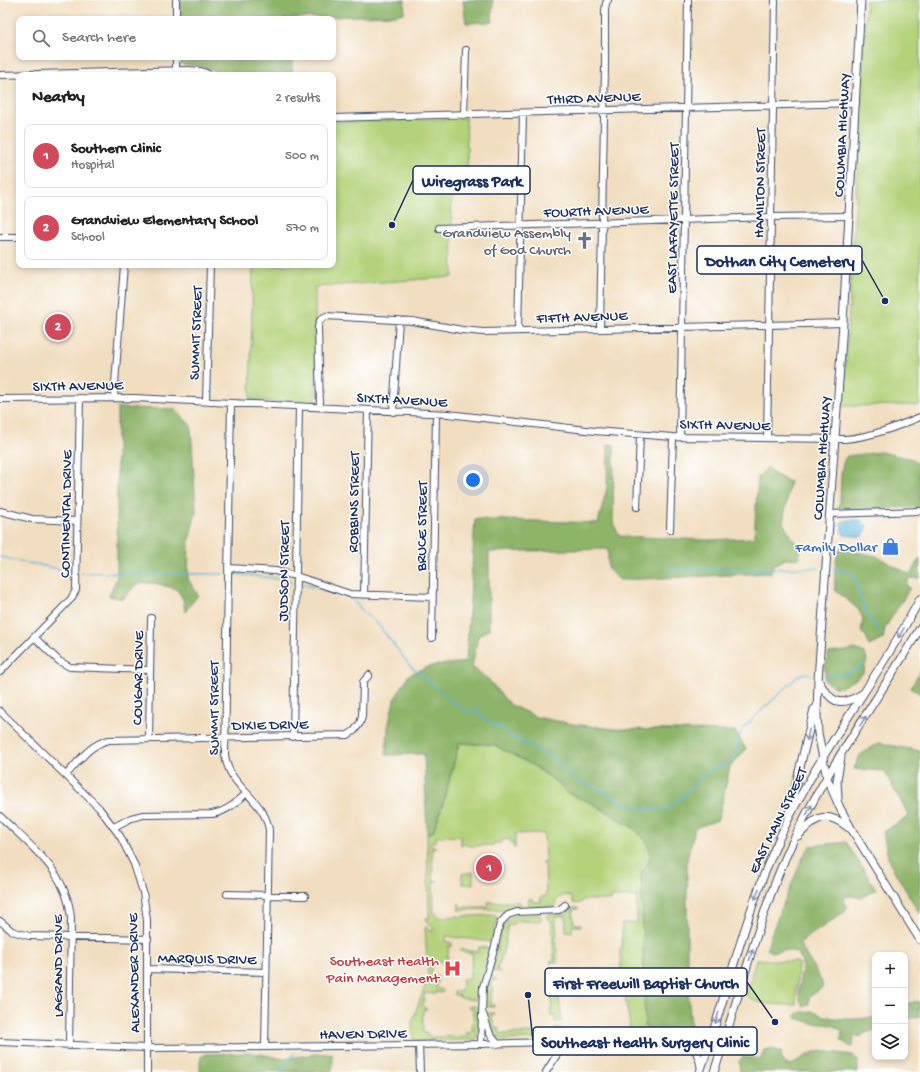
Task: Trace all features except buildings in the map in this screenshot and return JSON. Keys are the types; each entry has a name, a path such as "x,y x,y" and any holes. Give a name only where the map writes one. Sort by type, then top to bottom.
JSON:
{"main road":[{"name":"COLUMBIA HIGHWAY","path":"861,0 850,216 817,697 818,733 827,778 840,808 920,940"},
{"name":"EAST MAIN STREET","path":"701,1070 752,908 768,863 788,821 822,758 893,647 920,599"},
{"name":"EAST MAIN STREET","path":"714,1072 764,914 792,842 827,778 920,628"},
{"path":"818,680 826,694 838,701 850,701 864,693"},
{"path":"788,821 792,796 804,756 817,697"},
{"path":"840,808 837,781 842,753"},
{"path":"792,842 809,824 822,818 836,819 852,830"},
{"path":"752,908 764,914"},
{"path":"679,1039 694,1047 697,1052 701,1070"}],"street":[{"path":"176,0 176,16"},
{"path":"600,329 605,10 608,0"},
{"name":"EAST LAFAYETTE STREET","path":"670,530 683,326 688,0"},
{"name":"HAMILTON STREET","path":"767,438 775,0"},
{"path":"464,115 466,50"},
{"path":"176,60 176,70"},
{"path":"150,72 176,70 195,70 201,72"},
{"path":"0,75 16,75"},
{"name":"THIRD AVENUE","path":"336,118 856,103"},
{"path":"518,331 523,113"},
{"name":"FOURTH AVENUE","path":"438,228 771,217 850,216"},
{"path":"0,237 16,237"},
{"path":"114,397 124,268"},
{"name":"SUMMIT STREET","path":"206,401 210,268"},
{"name":"FIFTH AVENUE","path":"320,407 318,327 319,321 326,316 412,321 462,330 483,332 843,323"},
{"path":"393,412 399,320"},
{"name":"SIXTH AVENUE","path":"0,399 114,397 320,407 436,414 595,431 677,437 802,439 854,438 890,429 920,417"},
{"name":"CONTINENTAL DRIVE","path":"0,672 71,599 74,593 76,583 78,521 80,398"},
{"name":"SUMMIT STREET","path":"231,403 224,755 229,771 234,780 261,808 268,824 265,1047"},
{"name":"JUDSON STREET","path":"293,736 299,406"},
{"name":"ROBBINS STREET","path":"364,595 368,410"},
{"name":"BRUCE STREET","path":"432,638 436,414"},
{"path":"637,507 640,435"},
{"path":"0,511 32,519 78,521"},
{"path":"830,514 920,511"},
{"path":"228,568 263,570 296,576 350,594 432,597"},
{"name":"COUGAR DRIVE","path":"149,739 151,618"},
{"path":"34,637 59,661 70,667 150,670"},
{"name":"DIXIE DRIVE","path":"66,775 92,748 98,744 113,740 344,736 354,731 360,723 362,717 363,682 369,675"},
{"name":"ALEXANDER DRIVE","path":"0,711 99,808 114,827 129,854 140,883 146,910 148,939 146,1072"},
{"path":"114,827 131,818 143,815 212,814 231,806 247,793"},
{"name":"LAGRAND DRIVE","path":"0,816 47,861 59,878 65,890 71,918 69,1046"},
{"path":"227,894 304,896"},
{"path":"481,1044 482,994 484,979 495,946 499,927 504,918 517,912 559,910 565,904"},
{"path":"0,922 12,931 24,936 148,939"},
{"name":"MARQUIS DRIVE","path":"147,969 266,972"},
{"path":"482,1011 490,1034 498,1044"},
{"name":"HAVEN DRIVE","path":"0,1042 147,1048 498,1044 726,1038"},
{"path":"546,1072 558,1053 562,1042"},
{"path":"419,1045 420,1072"}],"green space":[{"path":"180,0 405,0 404,13 396,15 336,17 180,16"},
{"path":"463,0 493,0 492,22 466,23"},
{"path":"866,0 920,0 920,405 843,406"},
{"path":"180,60 292,60 292,72 217,72 207,68 180,64"},
{"path":"466,118 468,182 451,185 453,277 315,287 316,403 250,400 253,268 336,268 336,122"},
{"path":"117,408 175,409 191,426 196,512 189,540 188,579 198,595 185,612 183,599 177,589 155,583 137,584 123,599 109,596 117,577"},
{"path":"608,444 614,445 613,522 619,536 707,540 754,538 758,477 768,467 775,475 790,482 783,523 800,550 800,558 786,559 773,565 771,573 620,580 608,569 608,549 489,552 489,629 478,636 472,667 488,679 509,704 536,717 573,724 614,729 735,731 746,749 730,767 718,820 695,828 687,860 687,979 691,1027 681,1030 654,1033 645,1026 641,871 648,864 651,853 646,841 635,829 592,803 567,793 556,782 534,766 494,745 459,743 444,801 433,832 427,834 424,754 386,755 388,728 394,700 409,675 430,666 466,662 475,519 598,523 607,488"},
{"path":"881,452 913,459 918,465 920,465 920,507 852,509 839,507 842,466 847,456"},
{"path":"841,549 876,556 909,574 912,573 920,558 920,578 909,578 906,585 910,588 885,628 883,639 869,646 866,636 861,632 863,618 858,609 835,590 836,561 838,551"},
{"path":"855,649 865,653 867,660 863,673 855,680 841,687 834,687 825,681 825,666 829,653"},
{"path":"920,671 920,694 911,688"},
{"path":"459,743 494,745 534,766 556,782 567,793 592,803 635,829 646,841 651,853 648,864 645,1026 654,1033 654,1036 637,1037 631,1033 621,972 620,948 622,948 622,923 637,923 637,897 611,897 611,900 581,900 581,903 574,904 571,897 565,895 558,898 554,907 530,907 528,902 530,898 533,902 541,902 541,897 546,896 545,864 541,863 545,861 544,834 537,833 515,834 515,848 513,843 511,843 511,839 502,840 502,843 493,843 493,845 469,846 468,844 461,845 461,836 436,837 436,841 431,842 432,846 436,847 432,848 433,880 437,881 433,882 434,914 437,914 440,917 495,915 498,919 494,930 493,941 491,942 446,936 445,941 452,943 452,947 449,946 447,963 433,961 431,975 438,976 436,988 443,990 442,993 425,993 423,1007 427,1009 423,1010 423,1032 428,1033 428,1037 467,1036 467,1032 472,1032 473,1009 468,1007 470,1005 479,1008 478,1038 473,1040 414,1040 412,1022 428,978 425,928 426,927 432,931 434,928 425,920 426,918 429,918 427,834 433,832 444,801"},
{"path":"879,743 920,751 920,914 889,862 883,832 909,816 884,771 854,769 860,755"},
{"path":"846,842 876,889 861,898 851,896 846,897 844,899 846,911 799,943 822,982 823,987 809,997 809,1004 804,1007 800,998 799,989 802,968 801,960 797,954 788,951 771,952 767,949 771,934 803,857 810,846"},
{"path":"473,872 473,884 462,884 462,874"},
{"path":"488,902 520,902 522,905 520,908 504,912 497,909 458,910 459,903 460,907 488,907"},
{"path":"573,908 578,908 573,910 574,924 581,924 581,926 572,926 572,932 566,931 566,916 556,916 557,962 550,963 550,961 554,960 552,921 548,920 548,915 568,913"},
{"path":"539,914 542,918 540,921 517,921 511,925 508,925 504,948 497,970 501,972 492,971 501,931 506,921 517,915"},
{"path":"479,947 488,948 490,951 480,982 478,998 475,1000 460,998 460,996 454,995 454,991 461,992 462,979 469,980 473,954 460,951 460,949 478,952"},
{"path":"756,960 798,962 796,1005 763,1003 751,999 746,995"},
{"path":"550,969 557,970 561,1010 560,1022 555,1022 555,1016 551,1016"},
{"path":"491,977 498,980 493,980 491,1005 494,1005 494,1007 487,1007 485,1005 485,996 489,978"},
{"path":"918,1001 920,1005 920,1016 908,1019 908,1003"},
{"path":"812,1011 827,1017 843,1019 872,1017 872,1031 865,1033 861,1037 854,1035 853,1047 849,1046 841,1040 842,1031 833,1025 812,1023 796,1018 796,1014"},
{"path":"488,1013 494,1013 495,1015 491,1015 494,1027 499,1028 500,1034 555,1032 555,1028 557,1028 558,1035 555,1039 503,1040 493,1033 486,1015"},
{"path":"772,1048 781,1052 783,1061 791,1066 800,1059 814,1052 823,1051 853,1055 858,1060 858,1072 740,1072 739,1061 743,1057 761,1059 764,1050"},
{"path":"250,1053 283,1059 332,1053 332,1072 200,1072 201,1057 206,1054"}],"water":[{"path":"847,520 861,520 867,526 866,532 861,537 844,535 842,532 841,523"}],"waterway":[{"path":"0,557 73,572"},
{"path":"667,570 819,568"},
{"path":"834,568 853,574 864,607 872,622 883,634"},
{"path":"81,573 224,574"},
{"path":"235,574 273,578 291,582"},
{"path":"302,584 349,597 364,613 377,623 410,666 464,711 470,712 475,710 490,723 502,728 512,737 554,758 577,781 597,788 625,804 653,810 666,809 679,800 706,772 725,765 732,759 737,750 739,738 743,728 798,676 805,673 810,674"},
{"path":"825,675 846,674 865,665"},
{"path":"278,1072 295,1053"}],"place":[{"name":"Wiregrass Park","path":"392,225"},
{"name":"Grandview Assembly of God Church","path":"584,241"},
{"name":"Dothan City Cemetery","path":"885,301"},
{"name":"Grandview Elementary School","path":"58,327"},
{"name":"Family Dollar","path":"890,546"},
{"name":"Southern Clinic","path":"489,868"},
{"name":"Southeast Health Pain Management","path":"452,969"},
{"name":"Southeast Health Surgery Clinic","path":"528,995"},
{"name":"First Freewill Baptist Church","path":"775,1022"}]}
